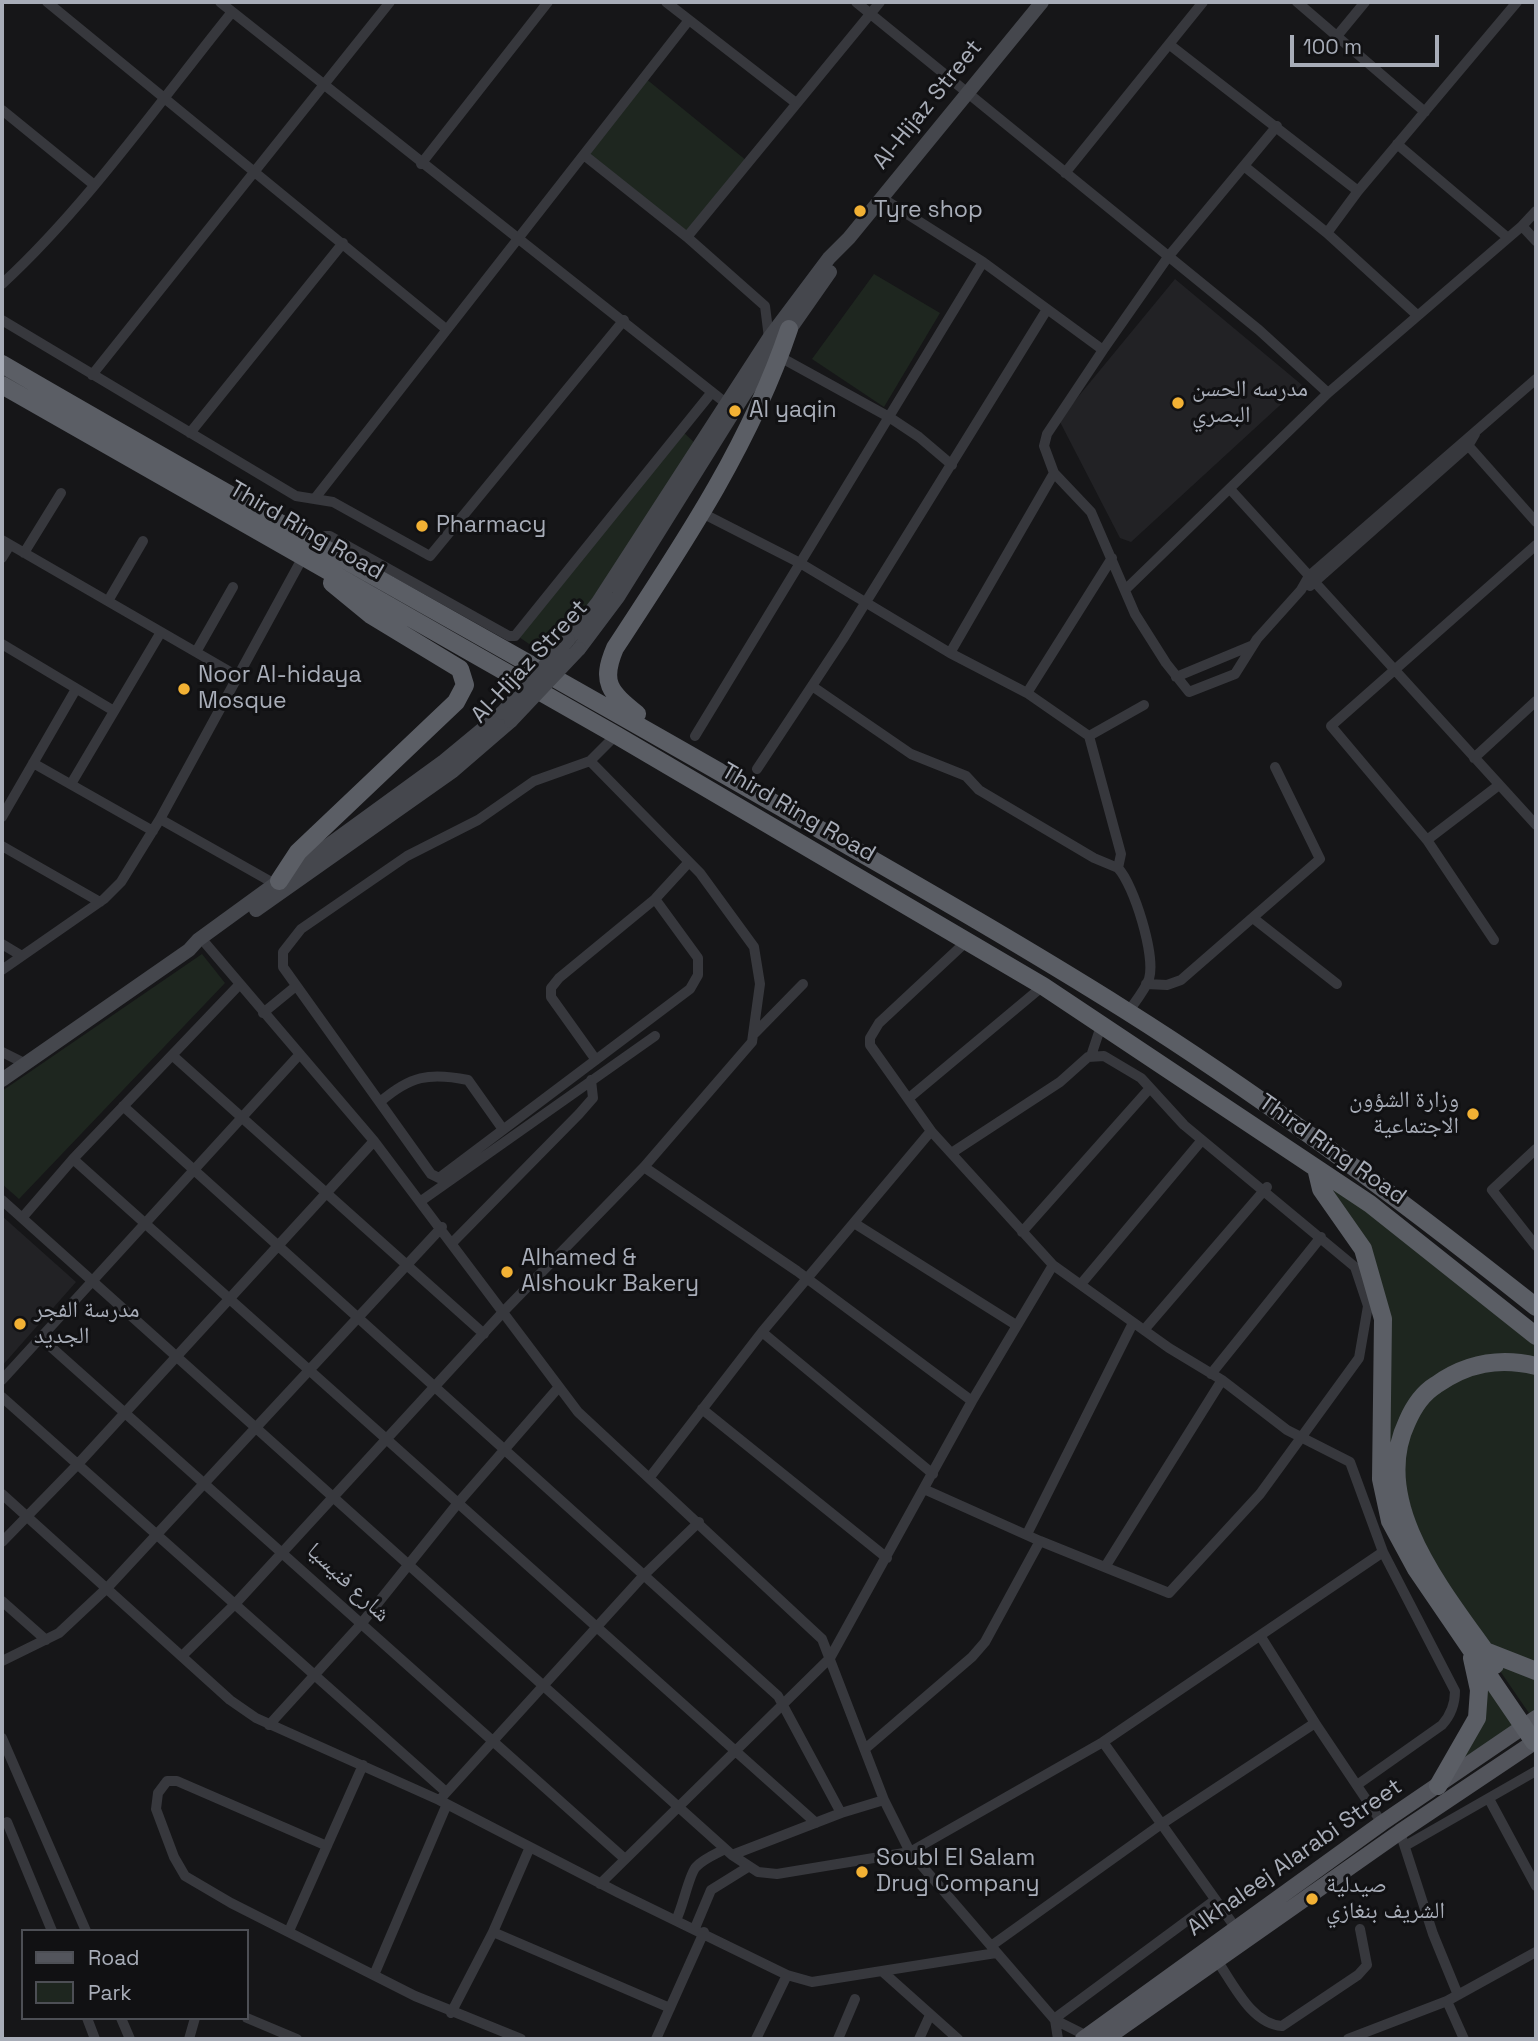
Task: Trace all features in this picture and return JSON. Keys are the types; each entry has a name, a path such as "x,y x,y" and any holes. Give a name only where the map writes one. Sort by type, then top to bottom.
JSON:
{"highway":[{"path":"671,743 616,696 607,682 608,665 615,648 704,514 780,357 789,329"},
{"name":"Third Ring Road","path":"2,364 27,389 308,560 968,940 1102,1023 1399,1226 1536,1336"},
{"name":"Third Ring Road","path":"2,385 27,389 316,543 671,743 1014,942 1128,1012 1384,1189 1536,1307"},
{"path":"277,883 298,852 456,702 466,685 460,669 372,615 332,584 308,560"},
{"path":"1316,1168 1321,1189 1363,1249 1380,1307 1384,1333 1380,1461 1385,1504 1405,1551 1533,1729"},
{"path":"1438,1786 1477,1718 1478,1651 1408,1528 1396,1484 1398,1447 1410,1415 1424,1395 1452,1374 1477,1364 1506,1361 1536,1366"},
{"path":"1478,1651 1536,1671"}],"main road":[{"name":"Al-Hijaz Street","path":"574,645 598,602 769,338 829,258 849,238 1042,2"},
{"name":"Al-Hijaz Street","path":"2,1080 190,950 206,944 453,771 618,597 744,395 843,253 849,238"},
{"name":"Al-Hijaz Street","path":"190,950 198,940 507,717"},
{"name":"Alkhaleej Alarabi Street","path":"1085,2038 1382,1823 1533,1729"},
{"name":"Alkhaleej Alarabi Street","path":"1105,2039 1216,1959 1402,1839 1533,1729"}],"street":[{"path":"47,2 256,170 446,328"},
{"path":"220,2 323,87 624,320 727,404"},
{"path":"92,375 390,2"},
{"path":"421,164 548,2"},
{"path":"666,2 796,103"},
{"path":"856,2 1259,330 1328,393"},
{"path":"687,237 880,2"},
{"path":"1065,173 1203,2"},
{"path":"1297,2 1425,111"},
{"path":"1337,36 1365,2"},
{"path":"1327,233 1358,191 1517,2"},
{"path":"2,284 93,184 232,12"},
{"path":"316,497 689,20"},
{"path":"1170,45 1358,191"},
{"path":"2,110 93,184"},
{"path":"1277,126 1168,257 1046,434 1044,446 1054,473 1089,509 1140,623 1189,692 1236,674 1253,645 1312,579 1536,379"},
{"path":"1397,145 1508,238"},
{"path":"584,155 687,237 765,306 769,338"},
{"path":"1244,166 1327,233 1417,315"},
{"path":"882,198 984,262 1046,311 1103,350"},
{"path":"1125,590 1328,393 1536,211"},
{"path":"1522,226 1536,242"},
{"path":"190,433 343,243"},
{"path":"695,736 984,262"},
{"path":"757,769 866,602 1046,311"},
{"path":"2,320 296,496 304,499 316,497 342,506 430,556 624,320"},
{"path":"780,357 889,417 919,437 952,465"},
{"path":"316,543 325,536 330,536 497,630 515,636 712,392"},
{"path":"1465,443 1536,522"},
{"path":"950,653 1054,473"},
{"path":"1230,489 1536,825"},
{"path":"24,553 61,493"},
{"path":"704,514 800,563 950,653 1027,693 1089,736 1121,854 1118,868 1143,926 1149,975 1128,1012"},
{"path":"108,601 143,541"},
{"path":"2,558 6,542 239,677"},
{"path":"1494,940 1427,840 1421,837 1331,726 1536,545"},
{"path":"1027,693 1112,558"},
{"path":"2,970 100,902 121,881 153,831 308,560"},
{"path":"196,652 233,587"},
{"path":"71,784 161,632"},
{"path":"2,644 114,711"},
{"path":"1176,677 1253,645"},
{"path":"812,686 911,754 966,776 979,790 1118,868"},
{"path":"2,817 76,689"},
{"path":"1474,758 1536,701"},
{"path":"1089,736 1144,705"},
{"path":"616,735 590,761 534,781 478,820 407,856 301,929 283,952 282,959 286,974 436,1177 690,989 698,975 698,958 655,899"},
{"path":"183,1656 235,1604 504,1311 644,1167 749,1047 755,1033 760,984 754,947 689,862 590,761"},
{"path":"33,763 153,831"},
{"path":"1146,984 1167,985 1181,980 1320,857 1275,766"},
{"path":"1427,840 1499,785"},
{"path":"159,819 277,883"},
{"path":"2,846 100,902"},
{"path":"1100,860 1121,854"},
{"path":"596,1060 551,997 551,988 559,978 655,899 689,862"},
{"path":"1253,918 1337,984"},
{"path":"968,940 879,1023 870,1038 870,1045 931,1131 953,1152 1053,1265 1302,1438 1336,1452 1350,1462 1383,1552 1449,1680 1455,1698 1451,1712 1442,1726 1356,1785"},
{"path":"2,944 22,956"},
{"path":"206,944 238,985 374,1141 442,1227 578,1412 816,1632 830,1658 884,1800 910,1852 1054,2020 1085,2038"},
{"path":"755,1033 803,984"},
{"path":"22,1218 73,1159 238,985"},
{"path":"263,1013 296,986"},
{"path":"909,1098 1043,986"},
{"path":"953,1152 1059,1082 1091,1056 1102,1023"},
{"path":"421,1201 655,1036"},
{"path":"2,1052 26,1063"},
{"path":"172,1055 484,1334"},
{"path":"2,1380 299,1055"},
{"path":"926,1490 1040,1541 1169,1593 1260,1494 1359,1358 1368,1311 1355,1266 1267,1188 1202,1140 1141,1078 1110,1059 1091,1056"},
{"path":"1141,1078 1153,1057"},
{"path":"380,1102 400,1085 432,1074 468,1080 502,1128"},
{"path":"453,1242 593,1098 591,1080"},
{"path":"1022,1232 1150,1088"},
{"path":"123,1106 784,1703 792,1726 841,1813"},
{"path":"650,1477 762,1332 931,1131"},
{"path":"1081,1284 1202,1140"},
{"path":"2,1542 78,1464 276,1244 374,1141"},
{"path":"1536,1149 1492,1190 1536,1246"},
{"path":"73,1159 816,1823"},
{"path":"644,1167 808,1279 972,1401"},
{"path":"1144,1330 1267,1188"},
{"path":"2,1200 748,1867 777,1874 910,1852 1103,1742 1383,1552"},
{"path":"854,1223 1016,1325"},
{"path":"2,1661 46,1640 77,1617 108,1587 442,1227"},
{"path":"1211,1374 1321,1237"},
{"path":"600,1884 830,1658 926,1490 972,1401 1053,1265"},
{"path":"1027,1534 1133,1323"},
{"path":"762,1332 933,1474"},
{"name":"شارع فنيسيا","path":"42,1339 283,1551 360,1624 625,1859"},
{"path":"1105,1567 1222,1380"},
{"path":"269,1725 410,1566 458,1503 558,1388"},
{"path":"2,1397 235,1604 444,1799"},
{"path":"702,1409 887,1558"},
{"path":"2,1494 230,1700 269,1725 444,1799 600,1884 700,1930 787,1975 812,1982 883,1972 993,1950 1160,1825 1315,1723"},
{"path":"374,1975 444,1799 493,1740 597,1626 644,1575 699,1522"},
{"path":"865,1749 972,1657 985,1642 1040,1541"},
{"path":"2,1601 46,1640"},
{"path":"1261,1637 1382,1823"},
{"path":"2,1738 85,1929"},
{"path":"1103,1742 1235,1927"},
{"path":"289,1931 363,1765"},
{"path":"1464,2039 1402,1839 1489,1798 1536,1771"},
{"path":"327,1846 177,1780 167,1781 158,1793 156,1808 174,1857 185,1876 231,1903 452,2013 521,2039"},
{"path":"1489,1798 1536,1886"},
{"path":"676,1920 684,1905 690,1875 696,1866 729,1852 884,1800"},
{"path":"7,1822 51,1929"},
{"path":"452,2013 493,1932 530,1847"},
{"path":"656,2039 700,1930 711,1890 748,1867"},
{"path":"1054,2020 1215,1900"},
{"path":"1216,1959 1259,2019 1271,2026 1282,2026 1358,1975 1367,1965 1360,1929"},
{"path":"493,1932 670,2008"},
{"path":"1348,2039 1452,1998 1536,1952"},
{"path":"883,1972 958,2039"},
{"path":"756,2039 787,1975"},
{"path":"838,2039 855,1999"},
{"path":"919,2039 930,2015"},
{"path":"248,2018 295,2039"},
{"path":"88,2020 95,2039"},
{"path":"122,2020 130,2039"},
{"path":"130,2039 133,2020"},
{"path":"189,2039 194,2020"},
{"path":"1054,2020 1058,2039"}],"shaded area":[{"name":"مدرسه الحسن البصري","path":"1175,279 1302,385 1131,542 1120,538 1059,420"},
{"name":"مدرسة الفجر الجديد","path":"2,1216 76,1282 2,1366"}],"green space":[{"path":"645,78 747,161 687,237 584,155"},
{"path":"874,274 940,313 884,407 812,359"},
{"path":"681,430 697,445 551,659 516,635"},
{"path":"202,954 225,983 19,1199 2,1184 2,1091"},
{"path":"1319,1172 1536,1339 1536,1364 1521,1360 1425,1390 1396,1451 1382,1456 1380,1291"},
{"path":"1478,1367 1536,1370 1536,1669 1488,1649 1425,1555 1398,1464 1428,1394"},
{"path":"1487,1652 1536,1672 1536,1716 1533,1719"},
{"path":"1473,1656 1522,1726 1441,1782 1473,1732"}],"place":[{"name":"Tyre shop","path":"860,211"},
{"name":"مدرسه الحسن البصري","path":"1178,403"},
{"name":"Al yaqin","path":"735,411"},
{"name":"Pharmacy","path":"422,526"},
{"name":"Noor Al-hidaya Mosque","path":"184,689"},
{"name":"وزارة الشؤون الاجتماعية","path":"1473,1114"},
{"name":"Alhamed & Alshoukr Bakery","path":"507,1272"},
{"name":"مدرسة الفجر الجديد","path":"20,1324"},
{"name":"Soubl El Salam Drug Company","path":"862,1872"},
{"name":"صيدلية الشريف بنغازي","path":"1312,1899"}]}
